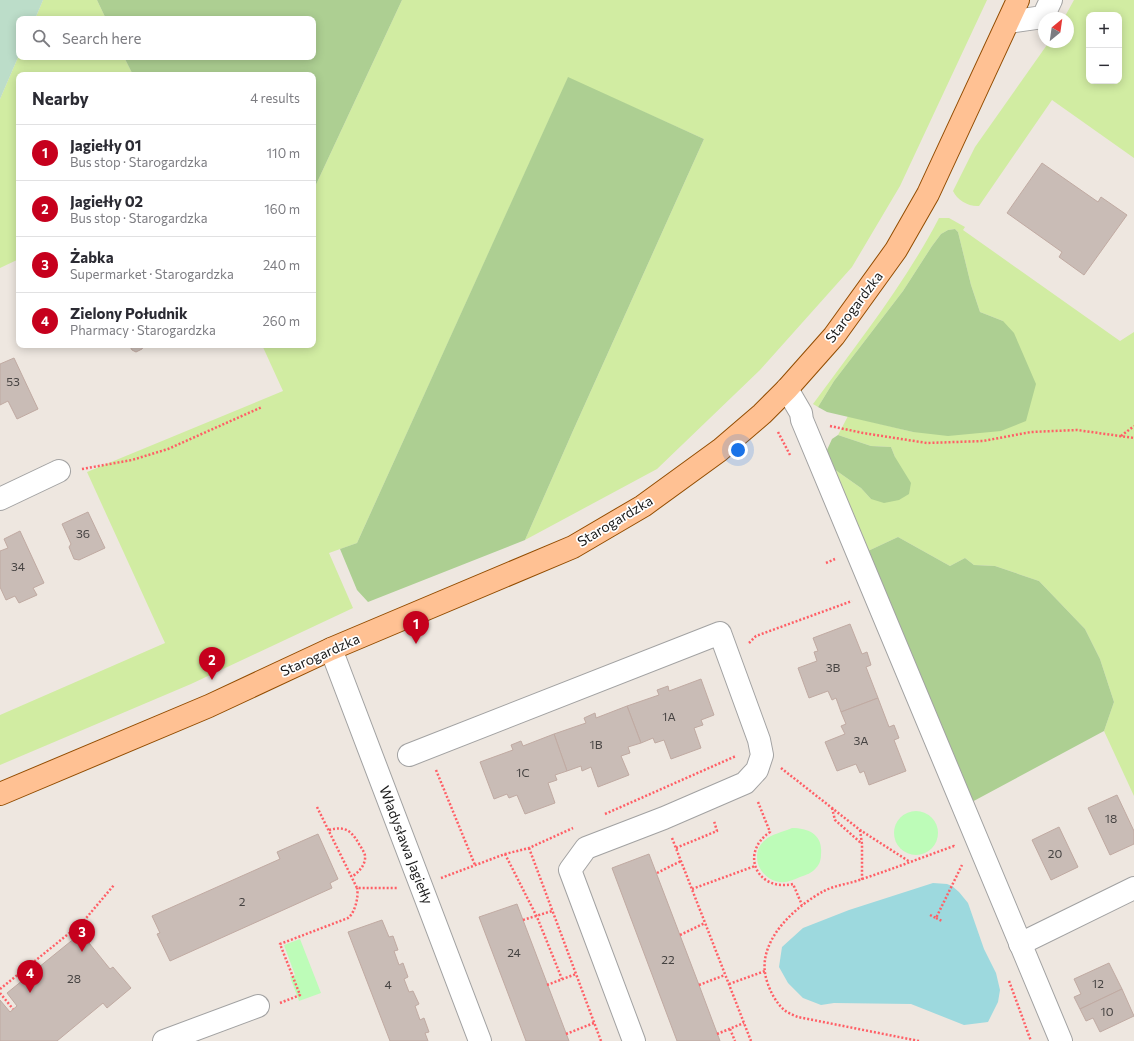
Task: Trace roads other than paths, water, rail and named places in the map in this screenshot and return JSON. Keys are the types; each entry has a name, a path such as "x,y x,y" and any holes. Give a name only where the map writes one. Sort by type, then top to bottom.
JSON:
{"main road":[{"name":"Starogardzka","path":"0,794 209,706 331,649 572,547 643,506 720,450 762,414 787,389 834,336 896,250 928,194 1018,0"}],"street":[{"path":"1008,22 1043,18 1051,0"},
{"path":"787,389 801,413 802,420 1061,1041"},
{"path":"0,499 59,471"},
{"path":"409,755 720,633 759,740 762,755 757,770 745,783 664,818 586,848 570,870 634,1041"},
{"name":"Władysława Jagiełły","path":"331,649 480,1041"},
{"path":"1020,944 1134,888"},
{"path":"173,1039 258,1006"}],"water":[{"path":"933,883 952,886 968,903 984,949 996,973 1000,990 998,1002 988,1022 964,1025 911,1004 834,1003 821,1005 803,998 788,983 779,967 782,947 803,928 849,910"}],"place":[{"name":"Jagiełły 01","path":"416,644"},
{"name":"Jagiełły 02","path":"212,680"},
{"name":"Żabka","path":"82,952"},
{"name":"Zielony Południk","path":"30,993"}]}
